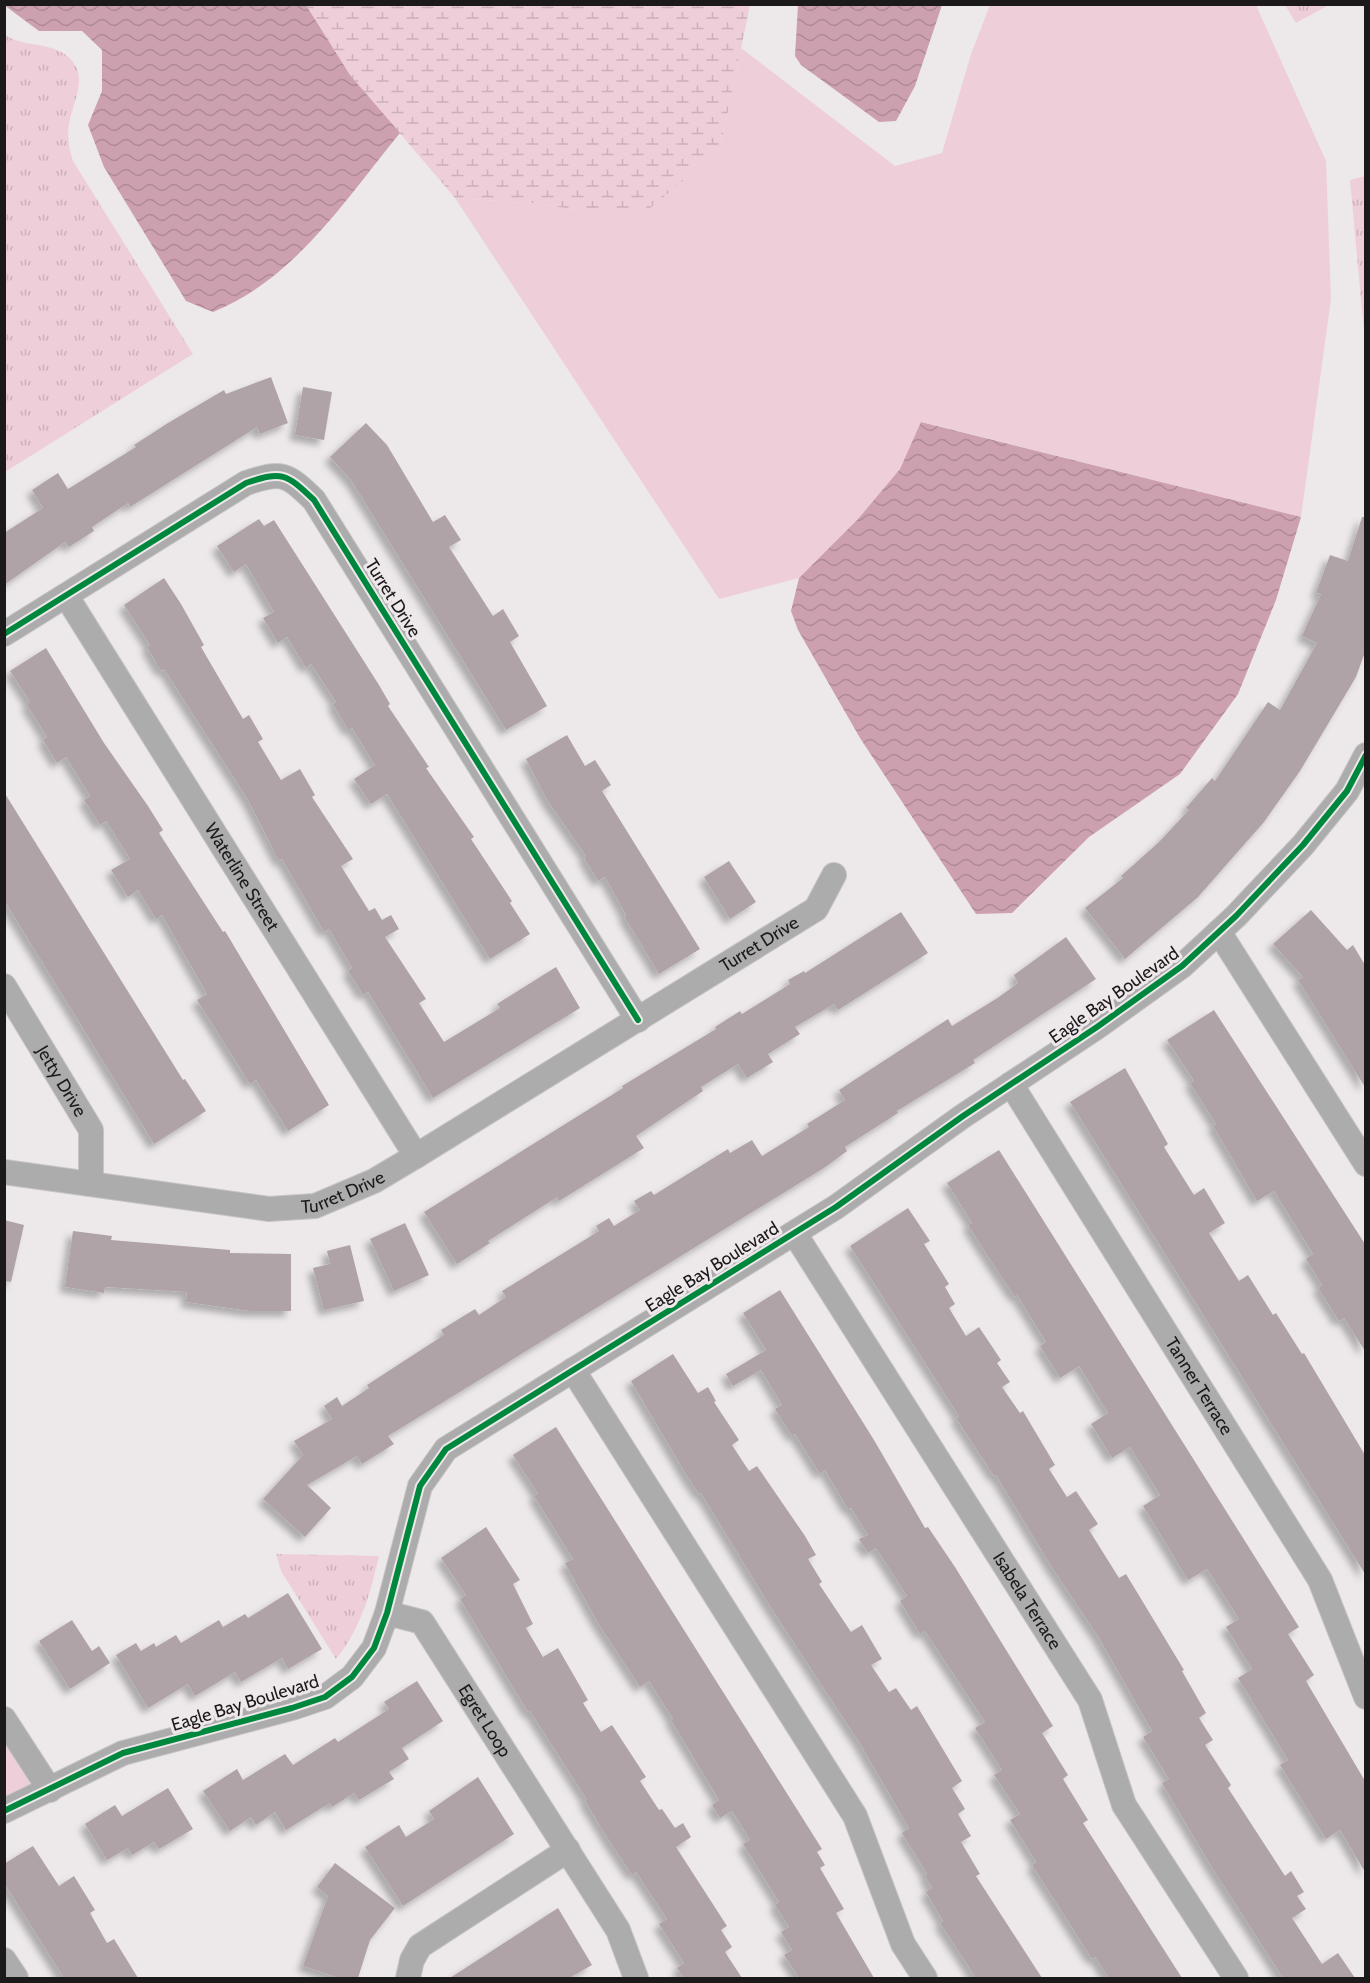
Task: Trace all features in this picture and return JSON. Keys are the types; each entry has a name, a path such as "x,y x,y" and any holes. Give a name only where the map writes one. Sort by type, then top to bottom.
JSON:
{"street":[{"name":"Turret Drive","path":"4,634 246,483 274,474 296,483 314,500 638,1020"},
{"name":"Waterline Street","path":"66,597 416,1156"},
{"name":"Eagle Bay Boulevard","path":"4,1811 123,1753 325,1697 352,1677 374,1648 387,1613 420,1486 446,1449 795,1234 1182,966 1219,932 1303,846 1363,768"},
{"name":"Turret Drive","path":"4,1172 269,1209 315,1206 374,1181 816,909 834,875"},
{"path":"1219,932 1365,1164"},
{"name":"Jetty Drive","path":"4,986 91,1130 91,1184"},
{"name":"Tanner Terrace","path":"1011,1084 1320,1580 1365,1697"},
{"name":"Isabela Terrace","path":"795,1234 1090,1700 1124,1805 1236,1978"},
{"path":"573,1370 855,1816 903,1944 925,1978"},
{"name":"Egret Loop","path":"387,1613 422,1622 618,1930 636,1978"},
{"path":"4,1719 50,1790"},
{"path":"408,1978 412,1960 420,1946 568,1850"},
{"path":"4,1960 16,1978"}],"green space":[{"path":"306,5 750,5 720,150 648,210 590,212 540,204 455,198 350,75"},
{"path":"990,5 1256,5 1326,161 1331,299 1301,517 922,422 900,469 858,519 799,578 719,599 455,198 540,204 590,212 720,150 741,48 895,166 942,153 971,54"},
{"path":"1285,5 1329,5 1296,23"},
{"path":"5,35 12,39 59,51 66,55 78,71 78,88 68,129 73,161 193,354 5,472"},
{"path":"1366,176 1365,343 1350,180"},
{"path":"276,1554 379,1556 358,1623 336,1659 281,1571"},
{"path":"4,1740 34,1786 4,1799"}],"water":[{"path":"4,5 306,5 350,75 400,133 317,235 294,259 269,280 242,298 213,312 186,301 104,167 88,125 102,91 102,50 82,31 39,31"},
{"path":"798,5 942,5 915,86 896,121 879,122 801,65 795,56"},
{"path":"921,422 1301,517 1276,600 1238,694 1180,774 1089,837 1012,913 976,914 860,738 798,630 791,611 799,578 858,519 900,469"}],"building":[{"path":"271,377 288,423 260,434 257,427 130,507 128,503 92,527 94,531 69,547 65,542 4,585 4,533 43,508 32,490 58,473 68,489 136,447 134,445 168,423 224,390 226,394"},
{"path":"303,387 332,392 324,440 295,435"},
{"path":"366,423 387,445 433,522 445,515 461,540 449,547 493,616 503,609 519,636 510,642 547,706 506,730 351,480 330,457"},
{"path":"1362,517 1365,517 1365,652 1356,677 1300,771 1264,822 1198,897 1125,959 1085,908 1123,878 1121,876 1159,842 1189,810 1186,808 1212,778 1215,781 1268,702 1280,710 1317,643 1302,636 1321,594 1316,593 1330,555 1348,561"},
{"path":"259,519 264,526 274,520 379,685 390,704 388,706 429,767 426,768 474,837 471,839 512,901 510,903 530,934 490,959 387,794 371,804 354,779 375,765 352,728 348,730 333,704 336,702 311,664 306,668 287,637 278,643 263,618 274,612 246,564 234,572 217,546"},
{"path":"164,578 204,645 201,647 243,719 249,715 263,739 258,742 281,780 300,769 315,795 312,797 353,859 341,866 369,911 375,908 382,920 391,915 399,929 385,937 426,999 419,1003 444,1042 500,1008 497,1004 556,967 580,1008 433,1098 368,992 363,995 348,971 352,968 329,929 324,932 282,859 279,861 248,800 164,669 161,671 147,647 150,645 124,605"},
{"path":"46,648 104,743 163,830 159,833 223,932 225,931 329,1105 288,1131 256,1080 250,1084 197,1000 207,994 162,915 156,919 138,890 128,897 111,870 130,859 106,821 100,825 84,800 90,796 66,757 57,763 43,740 47,737 27,705 30,702 10,671"},
{"path":"567,735 585,766 595,760 611,785 602,791 700,949 659,974 624,916 626,915 605,877 598,881 584,858 586,856 547,800 526,759"},
{"path":"4,792 183,1080 185,1079 206,1111 154,1144 4,900"},
{"path":"729,861 756,902 730,919 704,877"},
{"path":"1311,910 1347,950 1353,945 1365,965 1365,1087 1298,980 1303,977 1273,944"},
{"path":"901,912 928,953 838,1010 834,1004 795,1027 800,1034 768,1054 773,1062 747,1078 738,1064 701,1087 703,1091 636,1136 644,1148 559,1201 557,1197 488,1241 490,1243 457,1264 424,1212 716,1029 715,1027 740,1011 742,1014 790,984 788,980 804,971 805,973"},
{"path":"1066,937 1096,979 973,1060 975,1063 897,1111 898,1113 845,1147 847,1151 824,1168 388,1436 394,1444 362,1464 357,1456 307,1485 331,1508 305,1537 263,1499 303,1455 294,1441 332,1419 324,1406 337,1397 342,1406 369,1388 367,1385 444,1335 441,1330 475,1309 479,1315 506,1297 502,1291 599,1231 596,1226 609,1218 614,1226 640,1210 634,1201 651,1191 654,1195 728,1149 730,1153 752,1140 762,1156 809,1127 807,1124 845,1100 839,1090 948,1019 952,1026 999,997 1018,983 1014,975"},
{"path":"1214,1010 1365,1244 1365,1351 1344,1318 1339,1321 1318,1288 1322,1285 1306,1259 1313,1254 1274,1191 1257,1201 1213,1126 1216,1124 1190,1083 1194,1081 1167,1040"},
{"path":"1125,1068 1168,1144 1164,1147 1194,1195 1204,1188 1225,1223 1209,1233 1239,1281 1248,1275 1273,1315 1276,1313 1302,1354 1304,1353 1365,1455 1365,1574 1070,1102"},
{"path":"999,1150 1299,1627 1288,1634 1314,1675 1306,1681 1365,1781 1365,1872 1340,1830 1326,1839 1280,1765 1288,1760 1238,1678 1252,1669 1226,1627 1239,1619 1207,1569 1188,1580 1143,1506 1160,1495 1130,1447 1112,1458 1091,1424 1108,1413 1079,1366 1060,1378 1040,1346 1046,1342 1017,1295 1015,1297 968,1225 972,1223 947,1183"},
{"path":"908,1208 930,1241 924,1244 949,1284 945,1287 955,1304 949,1308 966,1336 979,1327 1001,1360 997,1363 1010,1382 1002,1387 1020,1413 1023,1411 1055,1465 1049,1469 1067,1497 1076,1491 1098,1524 1089,1530 1119,1578 1126,1574 1184,1670 1182,1671 1206,1713 1199,1718 1213,1740 1205,1745 1231,1785 1228,1788 1285,1876 1291,1871 1304,1892 1297,1896 1306,1909 1292,1918 1322,1964 1338,1953 1355,1978 1283,1978 1211,1866 1162,1783 1169,1779 1143,1737 1152,1731 1099,1638 1051,1566 996,1475 994,1476 956,1418 959,1416 850,1246"},
{"path":"4,1220 24,1225 11,1282 4,1281"},
{"path":"405,1223 429,1275 394,1291 370,1239"},
{"path":"73,1231 112,1236 111,1240 230,1250 230,1253 291,1254 291,1311 250,1311 186,1302 187,1292 105,1287 104,1293 65,1287"},
{"path":"350,1245 364,1301 324,1310 313,1268 330,1264 327,1251"},
{"path":"780,1290 874,1440 925,1528 928,1527 955,1567 1053,1726 1042,1733 1068,1775 1063,1779 1088,1820 1083,1823 1182,1978 1109,1978 1095,1957 1092,1959 1032,1865 1036,1862 1010,1820 1020,1814 994,1775 1002,1770 975,1728 985,1722 925,1631 920,1634 900,1601 907,1596 876,1548 868,1553 859,1539 868,1535 851,1508 848,1509 825,1470 820,1474 795,1434 792,1436 775,1409 782,1405 761,1370 733,1386 726,1374 766,1350 743,1313"},
{"path":"673,1354 698,1393 708,1387 716,1401 714,1402 739,1440 732,1445 749,1471 757,1466 805,1536 816,1555 808,1559 822,1582 819,1584 851,1632 862,1625 882,1659 871,1665 889,1692 896,1688 911,1710 917,1706 962,1781 952,1788 965,1809 958,1814 971,1836 961,1842 980,1874 976,1876 1042,1978 976,1978 940,1923 943,1921 926,1892 932,1888 925,1876 927,1874 902,1833 909,1828 859,1742 771,1608 701,1493 699,1494 687,1476 631,1381"},
{"path":"556,1427 822,1849 817,1852 825,1865 820,1868 844,1909 836,1913 874,1978 799,1978 784,1955 792,1950 781,1932 789,1927 775,1905 779,1902 743,1844 750,1840 732,1811 720,1818 712,1805 719,1800 671,1720 673,1719 649,1681 640,1687 598,1623 565,1563 573,1559 534,1496 538,1494 513,1455"},
{"path":"486,1527 520,1580 513,1584 533,1624 526,1628 543,1657 558,1648 588,1700 583,1703 601,1732 612,1725 646,1777 640,1781 659,1810 662,1809 675,1828 683,1823 691,1837 676,1847 727,1926 721,1930 732,1947 725,1952 742,1978 684,1978 677,1968 684,1963 659,1924 667,1919 636,1872 632,1875 610,1842 585,1801 587,1800 530,1711 528,1712 460,1599 466,1595 441,1558"},
{"path":"288,1593 322,1649 288,1669 282,1658 241,1682 235,1672 195,1696 188,1684 148,1708 116,1655 136,1643 141,1651 154,1643 156,1647 176,1635 181,1643 219,1620 223,1627 245,1614 248,1618"},
{"path":"72,1620 92,1651 99,1646 110,1663 70,1689 39,1641"},
{"path":"417,1681 443,1721 402,1748 409,1759 389,1772 394,1779 359,1800 354,1793 332,1807 330,1803 286,1830 275,1812 256,1825 251,1817 230,1831 203,1791 237,1769 243,1780 285,1754 293,1765 335,1738 338,1742 389,1709 384,1702"},
{"path":"478,1777 514,1834 403,1906 365,1847 399,1825 406,1837 434,1819 429,1811"},
{"path":"168,1788 193,1829 159,1849 154,1842 132,1855 128,1848 107,1860 85,1824 115,1805 122,1816"},
{"path":"33,1846 59,1886 74,1876 95,1910 90,1913 107,1943 114,1939 138,1978 64,1978 4,1883 4,1864"},
{"path":"335,1863 395,1908 370,1940 358,1978 339,1978 303,1966 328,1896 317,1887"},
{"path":"558,1908 592,1965 569,1978 450,1978"}],"cycle path":[{"path":"4,634 246,483 276,476 297,484 314,500 638,1020"},
{"path":"4,1811 123,1753 292,1708 325,1697 352,1677 374,1648 387,1613 420,1486 446,1449 836,1207 963,1116 1097,1027 1182,966 1236,916 1303,845 1347,791 1366,755"}]}
